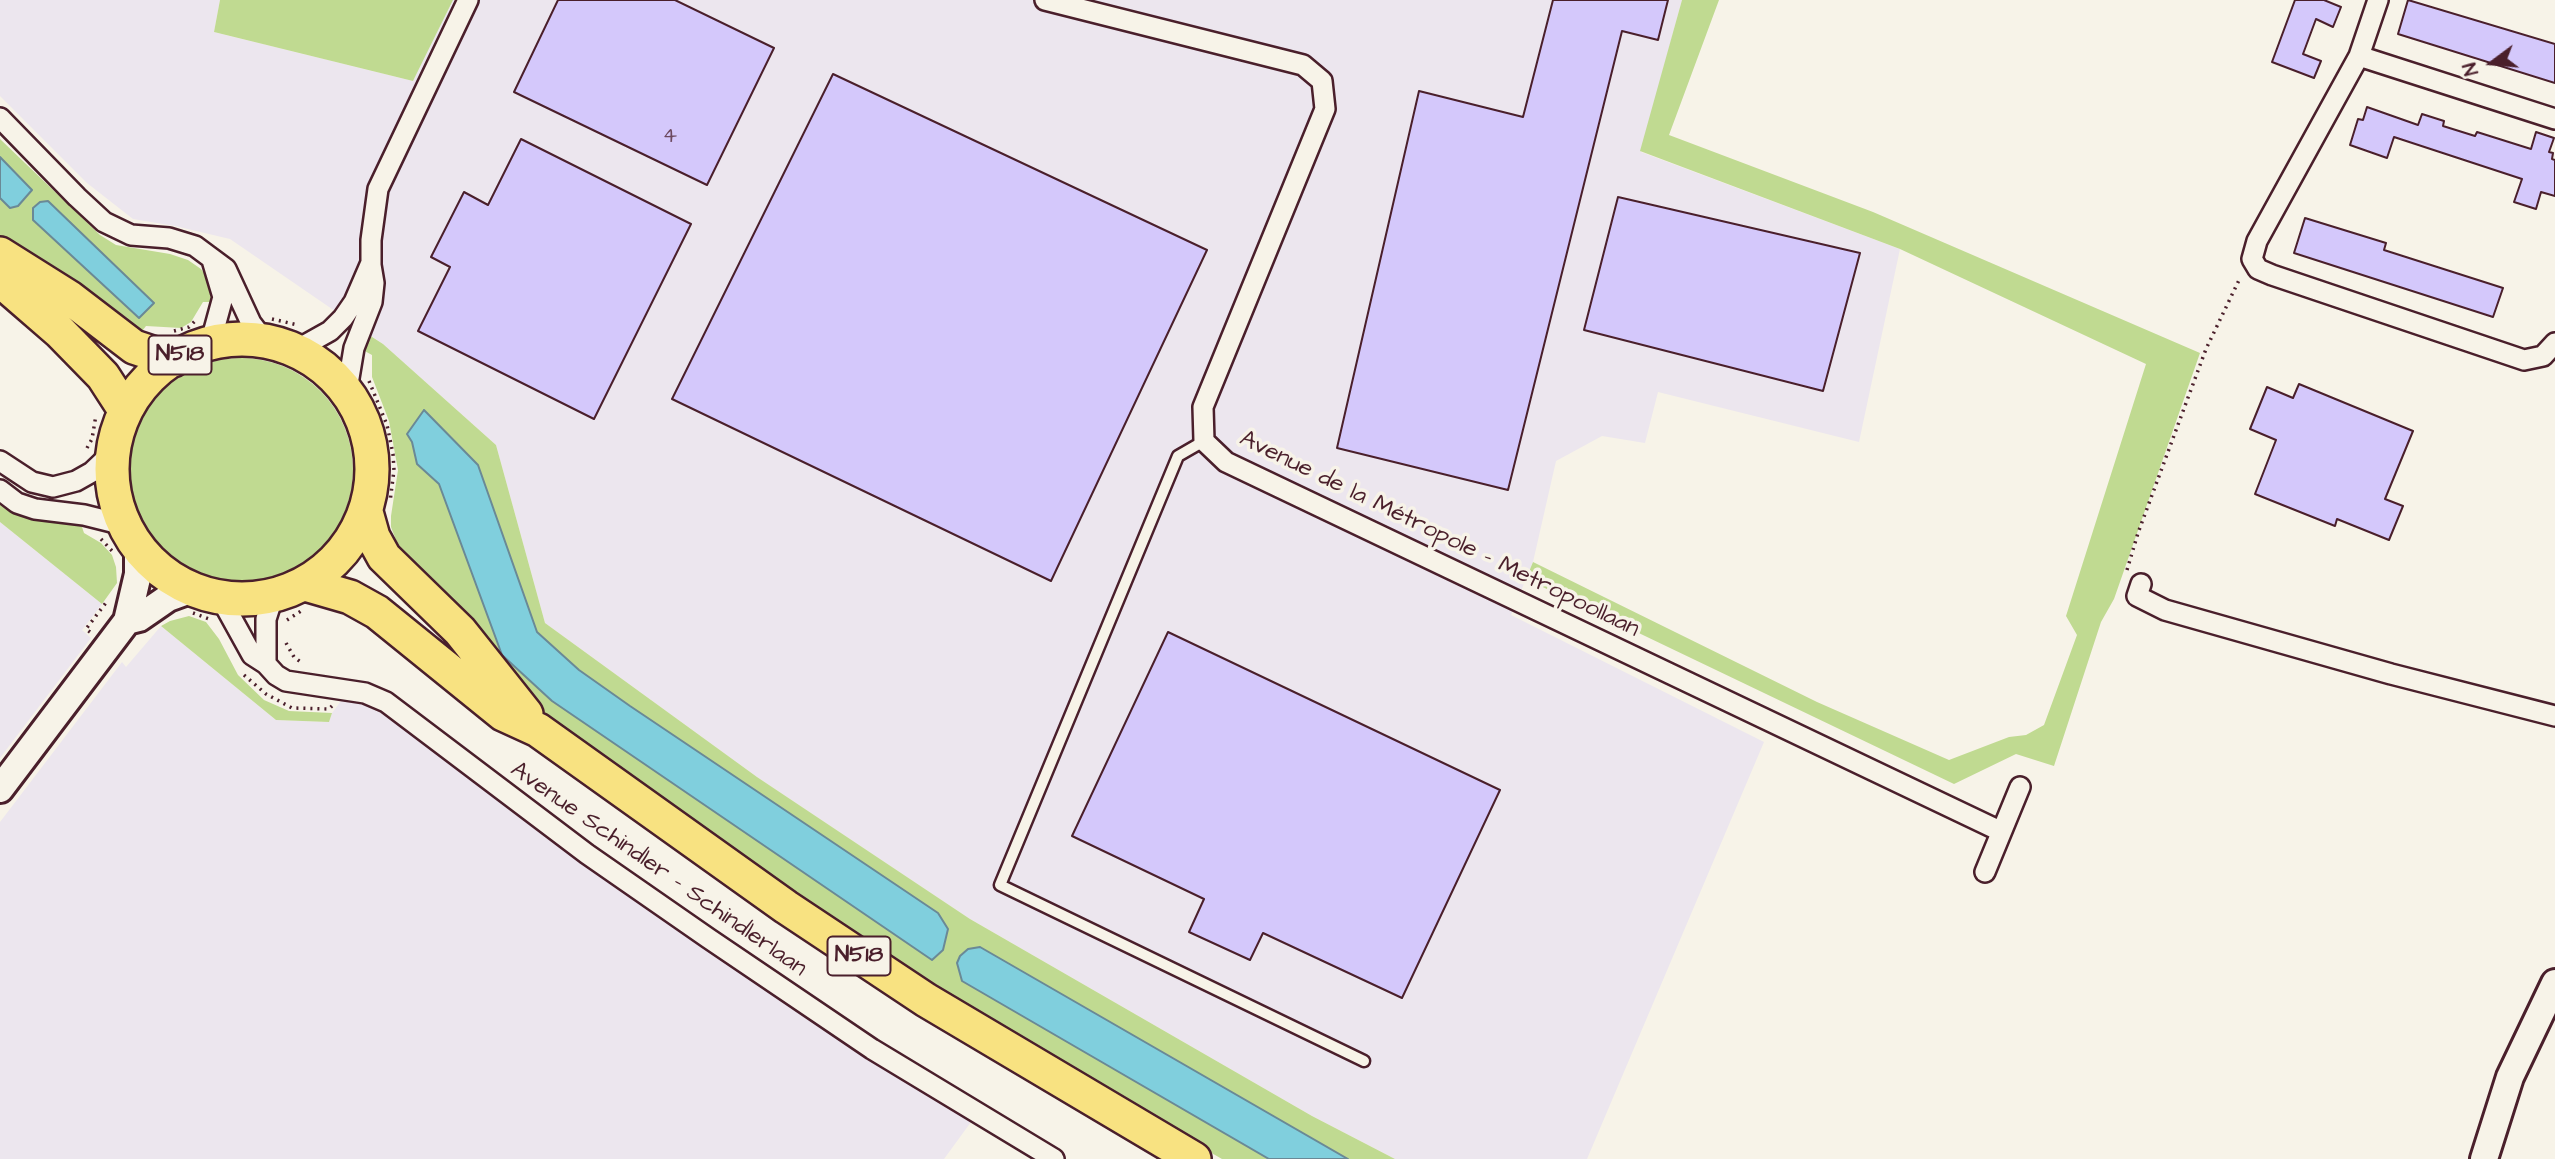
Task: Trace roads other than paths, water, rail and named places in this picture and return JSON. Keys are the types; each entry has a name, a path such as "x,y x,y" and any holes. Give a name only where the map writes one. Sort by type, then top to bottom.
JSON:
{"highway":[{"name":"N518","path":"0,254 70,298 134,346 170,345 189,349 211,341 238,338 264,340 296,350 358,385 373,457 371,493 378,508 373,537 384,557 460,631 538,730"},
{"path":"0,280 60,332 103,376 110,408"},
{"name":"N518","path":"170,345 144,382 110,408 117,431 99,451 113,490 126,544 162,573 217,610 273,597 350,597 377,612 503,714 538,730 786,907 926,1000 1195,1159"},
{"name":"N518","path":"304,597 378,508"}],"main road":[{"path":"0,789 127,621 138,574 126,544"},
{"path":"127,621 139,618 168,598 190,590"},
{"path":"2484,1159 2510,1077 2555,983"}],"street":[{"path":"358,385 354,348 373,302 373,218 378,189 468,0"},
{"name":"Avenue de la Métropole - Metropoollaan","path":"1045,0 1303,65 1322,81 1325,109 1203,407 1204,441 1226,463 2000,831"},
{"path":"2378,0 2359,56 2257,241 2252,260 2258,269 2272,275 2524,360 2543,356 2555,343"},
{"path":"2359,56 2555,119"},
{"path":"0,118 104,222 131,235 169,238 195,246 226,269 251,323 264,340"},
{"path":"211,259 223,297 211,341"},
{"path":"296,350 330,331 354,302 371,264"},
{"path":"0,461 32,482 53,487 76,481 92,472 99,451"},
{"path":"0,490 17,503 35,509 84,515 126,544"},
{"path":"2139,590 2165,610 2391,674 2555,716"},
{"path":"266,664 266,619 273,597"},
{"name":"Avenue Schindler - Schindlerlaan","path":"217,610 235,620 252,655 276,675 286,681 365,693 386,702 587,854 719,945 872,1049 1054,1159"},
{"path":"1985,872 2020,786"}],"lane":[{"path":"1204,441 1178,456 1000,885 1364,1060"}],"water":[{"path":"0,157 32,190 18,206 10,208 0,198"},
{"path":"48,201 154,303 139,318 33,220 33,208 40,202"},
{"path":"424,410 478,465 537,632 579,670 630,706 938,913 948,929 943,950 932,960 552,701 502,655 439,484 417,464 412,442 407,434"},
{"path":"980,947 1348,1159 1269,1159 962,981 957,963 960,956 968,949"}]}
